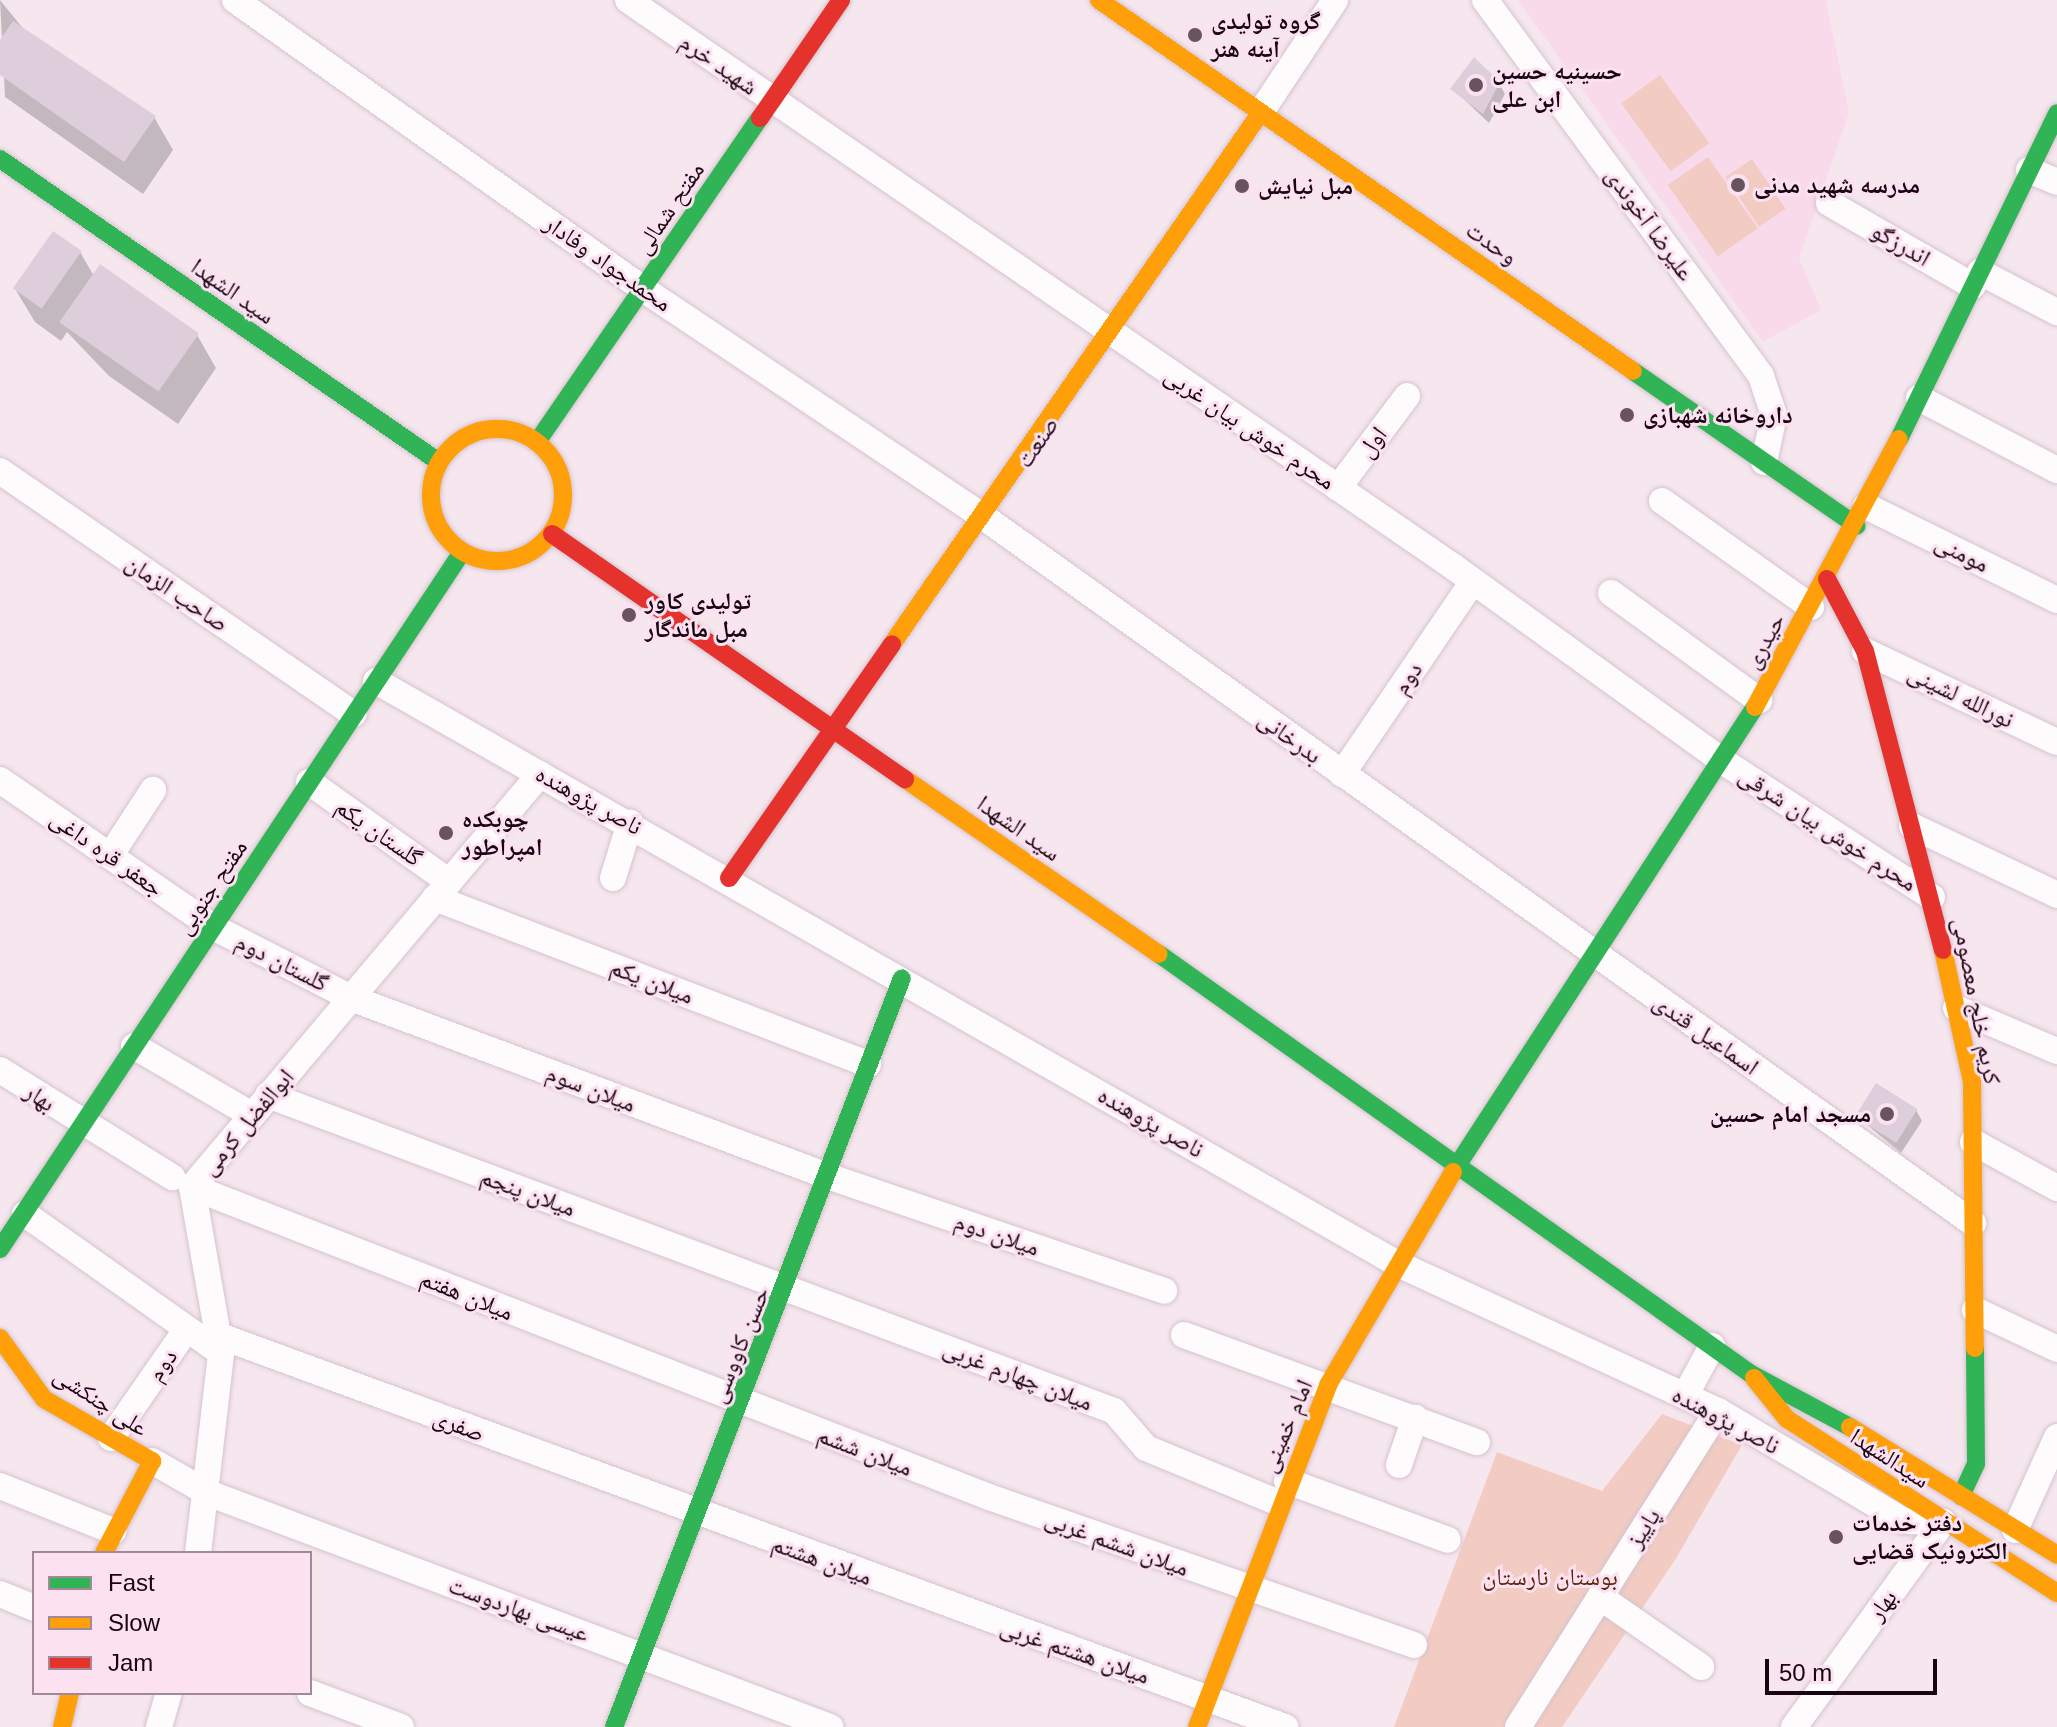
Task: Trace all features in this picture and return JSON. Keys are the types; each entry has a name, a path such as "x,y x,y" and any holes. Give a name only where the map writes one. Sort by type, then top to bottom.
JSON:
{"street":[{"name":"محمدجواد وفادار","path":"235,0 643,289 985,518"},
{"name":"شهید خرم","path":"628,0 771,100"},
{"name":"مفتح شمالی","path":"537,442 841,0"},
{"name":"وحدت","path":"1099,0 1764,462 1862,516"},
{"name":"صنعت","path":"729,878 1112,334 1335,0"},
{"name":"علیرضا آخوندی","path":"1485,0 1761,376 1774,415 1764,462"},
{"name":"محرم خوش بیان غربی","path":"771,100 1473,581 1724,762"},
{"name":"حیدری","path":"1459,1162 1724,762 1862,516 2057,113"},
{"name":"سید الشهدا","path":"0,159 439,462"},
{"path":"2029,170 2057,182"},
{"name":"اندرزگو","path":"1829,203 1976,279 2057,312"},
{"name":"اول","path":"1338,488 1407,396"},
{"path":"1919,398 2057,470"},
{"path":"517,432 537,442 560,475 561,515 552,534 520,558 501,562 462,552 436,522 431,502 439,462 473,433 517,432"},
{"name":"صاحب الزمان","path":"0,471 354,714"},
{"path":"1662,501 1811,607"},
{"name":"مومنی","path":"1862,516 2057,600"},
{"name":"بدرخانی","path":"985,518 1595,956"},
{"name":"سید الشهدا","path":"552,534 1459,1162"},
{"name":"مفتح جنوبی","path":"0,1249 462,552"},
{"name":"کریم خلج معصومی","path":"1827,579 1865,651 1932,897 1972,1082 1976,1464 1961,1496"},
{"name":"دوم","path":"1342,774 1473,581"},
{"path":"1611,593 1759,700"},
{"name":"نورالله لشینی","path":"1865,651 2057,742"},
{"name":"ناصر پژوهنده","path":"376,681 729,878 1396,1263 1718,1411 1904,1521 1943,1522"},
{"name":"محرم خوش بیان شرقی","path":"1724,762 1932,897"},
{"name":"ابوالفضل کرمی","path":"198,1551 208,1493 220,1344 182,1182 259,1105 540,774"},
{"name":"جعفر قره داغی","path":"0,780 213,927"},
{"name":"گلستان یکم","path":"309,782 442,890"},
{"path":"110,856 153,790"},
{"path":"613,878 630,823"},
{"path":"1912,826 2057,895"},
{"name":"میلان یکم","path":"442,890 868,1064"},
{"name":"گلستان دوم","path":"213,927 351,998"},
{"name":"اسماعیل قندی","path":"1595,956 1973,1223"},
{"name":"حسن کاووسی","path":"614,1727 646,1657 698,1514 788,1288 902,978"},
{"name":"میلان سوم","path":"351,998 830,1177"},
{"path":"1956,1008 2057,1051"},
{"name":"میلان پنجم","path":"134,1046 259,1105 788,1288"},
{"name":"بهار","path":"0,1070 81,1125 182,1182"},
{"path":"1973,1142 2057,1188"},
{"name":"امام خمینی","path":"1197,1727 1204,1696 1328,1385 1396,1263 1459,1162"},
{"name":"سیدالشهدا","path":"1459,1162 1751,1374 1801,1397 2057,1555"},
{"name":"میلان دوم","path":"830,1177 1164,1291"},
{"name":"میلان هفتم","path":"182,1182 742,1404"},
{"name":"صفری","path":"25,1214 186,1330 698,1514"},
{"name":"میلان چهارم غربی","path":"788,1288 1114,1411 1146,1448 1448,1540"},
{"path":"1975,1310 2057,1349"},
{"name":"دوم","path":"111,1438 186,1330"},
{"path":"1184,1335 1328,1385 1477,1442"},
{"name":"علی چنکشی","path":"0,1338 44,1399 152,1461"},
{"path":"1685,1396 1712,1346"},
{"path":"0,1367 26,1377"},
{"name":"سیدالشهدا","path":"1751,1374 1787,1419 2057,1593"},
{"name":"میلان ششم","path":"742,1404 989,1497"},
{"name":"پاییز","path":"1518,1727 1718,1411"},
{"path":"1399,1465 1415,1418"},
{"path":"2015,1530 2057,1437"},
{"path":"0,1486 108,1542 152,1461"},
{"name":"عیسی بهاردوست","path":"152,1461 208,1493 830,1727"},
{"name":"میلان ششم غربی","path":"989,1497 1414,1645"},
{"name":"میلان هشتم","path":"698,1514 946,1606"},
{"name":"بهار","path":"1794,1727 1943,1522"},
{"path":"0,1594 32,1607"},
{"path":"1600,1597 1701,1667"},
{"name":"میلان هشتم غربی","path":"946,1606 1285,1727"},
{"path":"312,1694 401,1727"},
{"path":"62,1727 70,1695"},
{"path":"159,1727 168,1695"}],"shaded area":[{"name":"مدرسه شهید مدنی","path":"1518,0 1826,0 1849,113 1799,258 1821,310 1763,342"}],"green space":[{"path":"1660,75 1709,143 1671,171 1621,103"},
{"path":"1708,157 1758,228 1718,256 1668,185"},
{"path":"1752,159 1786,209 1759,227 1725,177"},
{"name":"بوستان نارستان","path":"1662,1414 1742,1445 1675,1560 1562,1727 1394,1727 1497,1452 1602,1491"}],"building":[{"path":"13,21 156,116 124,162 0,75 0,40"},
{"name":"حسینیه حسین ابن علی","path":"1474,57 1500,82 1483,114 1450,89"},
{"path":"53,231 82,251 42,308 13,288"},
{"path":"100,264 199,333 158,392 59,322"},
{"name":"مسجد امام حسین","path":"1876,1083 1918,1109 1896,1143 1855,1117"}],"traffic: fast":[{"path":"1899,439 2057,113"},
{"path":"537,442 760,118"},
{"path":"0,159 439,462"},
{"path":"1633,371 1857,526"},
{"path":"0,1249 462,552"},
{"path":"1453,1172 1755,707"},
{"path":"1159,954 1751,1374 1850,1427"},
{"path":"614,1727 902,978"},
{"path":"1961,1496 1976,1464 1975,1348"}],"traffic: slow":[{"path":"1099,0 1633,371"},
{"path":"892,644 1261,112"},
{"path":"497,429 522,434 544,448 558,470 563,495 558,520 544,542 522,556 497,561 472,556 450,542 436,520 431,495 436,470 450,448 472,434 497,429"},
{"path":"1755,707 1899,439"},
{"path":"905,779 1159,954"},
{"path":"1943,950 1972,1082 1975,1348"},
{"path":"1197,1727 1328,1385 1453,1172"},
{"path":"0,1338 44,1399 152,1461 105,1551"},
{"path":"1754,1378 1787,1419 2057,1593"},
{"path":"1850,1427 2057,1555"},
{"path":"62,1727 70,1695"}],"traffic: jam":[{"path":"760,118 841,0"},
{"path":"552,534 905,779"},
{"path":"1827,579 1865,651 1943,950"},
{"path":"729,878 892,644"}],"place":[{"name":"گروه تولیدی آینه هنر","path":"1195,35"},
{"name":"حسینیه حسین ابن علی","path":"1476,85"},
{"name":"مدرسه شهید مدنی","path":"1738,185"},
{"name":"مبل نیایش","path":"1242,186"},
{"name":"داروخانه شهبازی","path":"1627,415"},
{"name":"تولیدی کاور مبل ماندگار","path":"629,615"},
{"name":"چوبکده امپراطور","path":"446,833"},
{"name":"مسجد امام حسین","path":"1887,1114"},
{"name":"دفتر خدمات الکترونیک قضایی","path":"1836,1537"}]}
